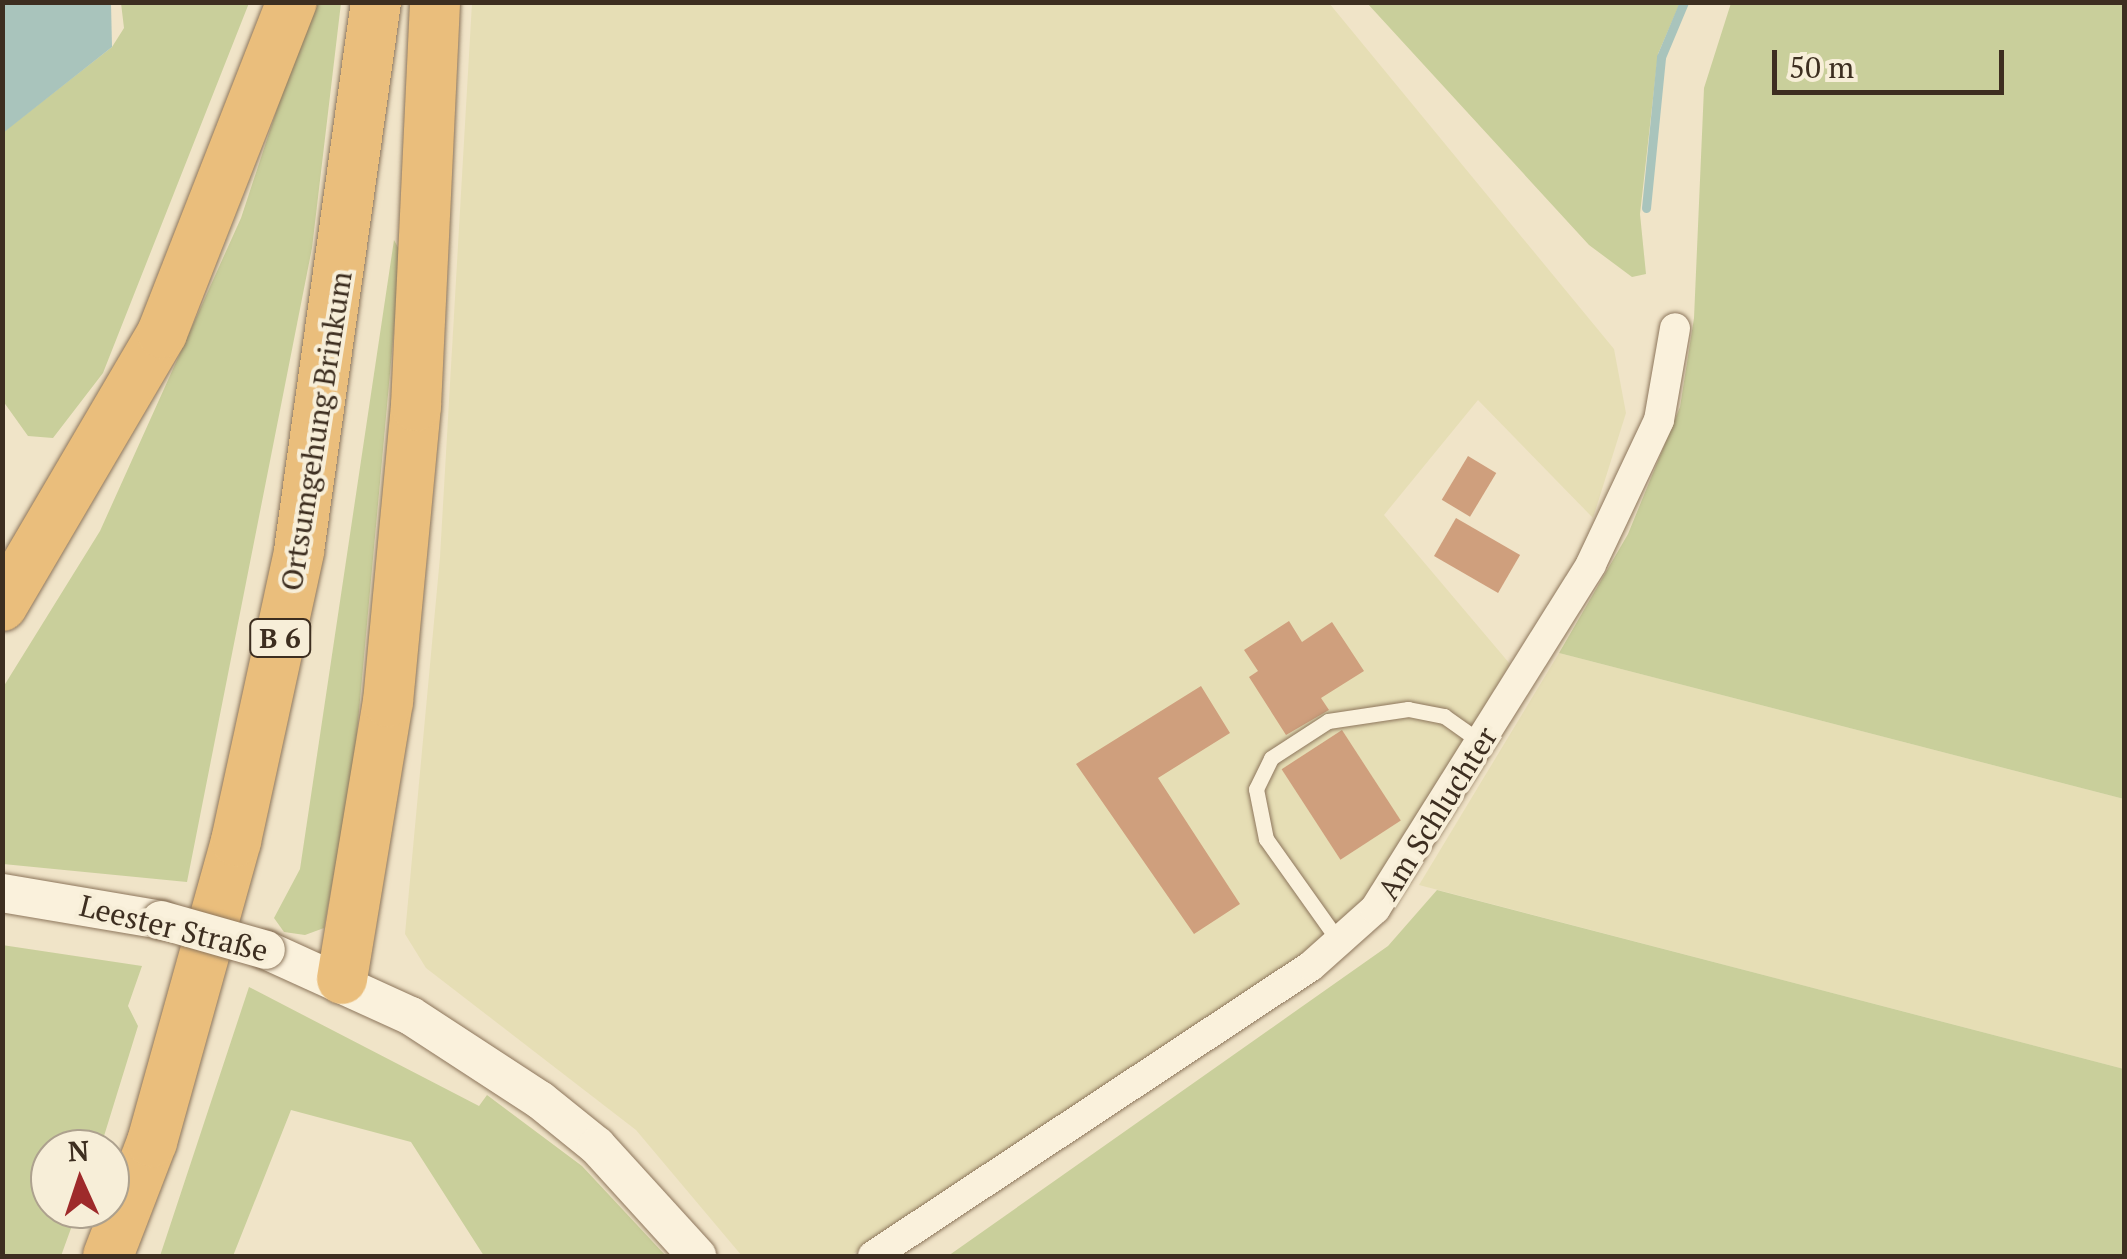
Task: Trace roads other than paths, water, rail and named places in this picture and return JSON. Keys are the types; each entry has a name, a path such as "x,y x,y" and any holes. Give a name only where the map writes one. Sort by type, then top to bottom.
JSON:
{"highway":[{"path":"2,606 162,333 292,2"},
{"name":"Ortsumgehung Brinkum","path":"108,1256 152,1142 236,841 299,552 376,2"},
{"path":"342,979 358,920 403,544 435,2"}],"street":[{"name":"Am Schluchter","path":"873,1256 1340,943 1409,867 1642,466 1675,328"},
{"name":"Leester Straße","path":"2,893 161,920 266,950 342,979 540,1100 607,1156 696,1256"}],"lane":[{"path":"1340,943 1266,839 1256,789 1271,758 1328,721 1408,708 1444,716 1482,742"}],"water":[{"path":"3,2 111,3 112,47 3,133"}],"waterway":[{"path":"1646,208 1661,57 1684,2"}]}
